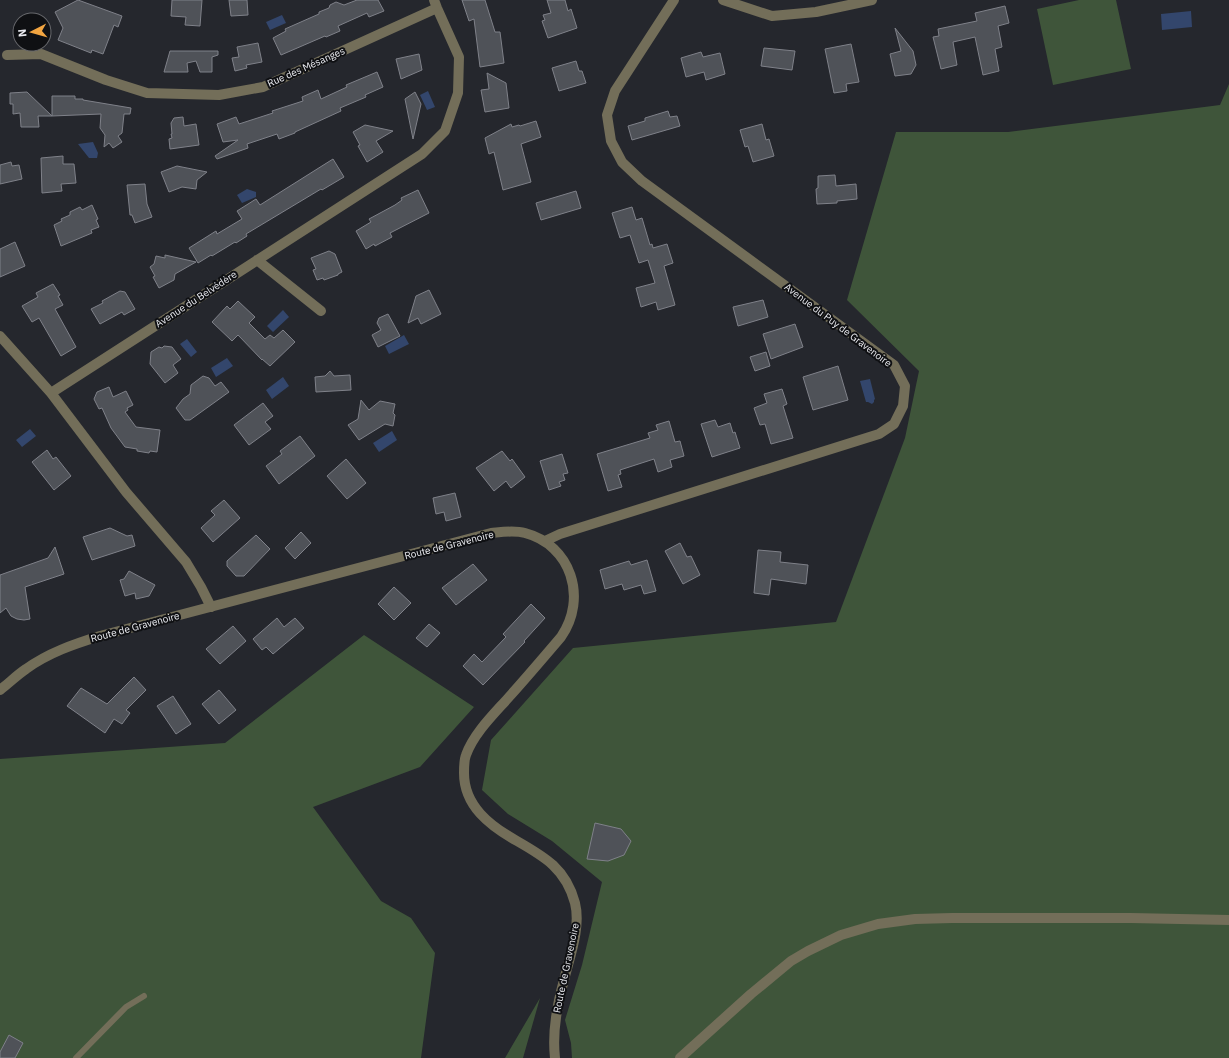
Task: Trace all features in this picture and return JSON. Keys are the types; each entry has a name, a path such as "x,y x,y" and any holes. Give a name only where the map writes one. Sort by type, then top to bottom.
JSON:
{"street":[{"name":"Avenue du Puy de Gravenoire","path":"545,541 560,534 879,434 894,424 904,406 905,386 894,365 642,181 622,162 611,141 607,115 615,90 674,0"},
{"path":"723,0 772,16 816,12 872,0"},
{"name":"Rue des Mésanges","path":"7,55 41,54 106,80 147,94 219,95 263,87 436,4"},
{"name":"Avenue du Belvédère","path":"51,393 422,154 445,131 458,94 459,57 436,4"},
{"path":"257,260 321,311"},
{"path":"0,336 51,393 126,492 186,562 211,606"},
{"name":"Route de Gravenoire","path":"0,690 27,668 80,642 211,606 491,533 523,532 545,541 552,546 564,561 572,580 574,604 572,614 566,631 562,637 489,719 476,736 466,756 464,775 470,798 481,815 507,835 544,856 552,863 561,872 571,891 575,903 577,914 576,927 555,1024 555,1058"},
{"path":"680,1058 751,994 791,961 840,936 878,924 915,919 952,918 1131,918 1229,920"}],"lane":[{"path":"76,1058 126,1007 144,996"}],"green space":[{"path":"1079,0 1116,0 1131,69 1053,85 1037,9"},
{"path":"1229,84 1229,1058 572,1058 571,1043 565,1020 582,965 602,882 552,841 508,814 482,790 491,740 573,648 836,622 905,438 919,371 847,300 896,132 1008,132 1220,105"},
{"path":"364,635 474,707 420,767 313,807 381,901 411,918 435,953 421,1058 0,1058 0,759 225,743"},
{"path":"540,998 523,1058 505,1058"}],"water":[{"path":"1191,11 1192,27 1162,30 1161,14"},
{"path":"282,15 286,23 270,30 266,22"},
{"path":"428,91 435,107 427,110 420,95"},
{"path":"93,142 98,153 97,158 89,158 78,144"},
{"path":"247,189 256,192 256,197 242,203 237,195"},
{"path":"283,310 289,317 273,332 267,326"},
{"path":"404,335 409,344 389,354 385,346"},
{"path":"187,339 197,352 191,357 180,344"},
{"path":"227,358 233,366 216,377 211,368"},
{"path":"283,377 289,386 272,399 266,390"},
{"path":"870,379 875,399 872,404 866,402 860,381"},
{"path":"30,429 36,436 22,447 16,440"},
{"path":"392,431 397,440 379,452 373,443"}],"building":[{"path":"78,0 122,16 118,27 114,25 103,54 92,50 91,53 58,40 63,28 55,12"},
{"path":"172,0 202,0 200,26 185,25 186,17 171,16"},
{"path":"229,0 247,0 248,15 231,16"},
{"path":"357,0 378,0 384,11 369,17 367,13 338,26 340,31 281,55 273,38 286,31 285,29 319,14 319,12 329,8 330,5 336,2 344,5"},
{"path":"462,0 485,0 495,32 500,32 504,63 480,67 474,19 469,21"},
{"path":"547,0 565,0 568,11 571,9 577,28 548,38 542,21 545,20 543,15 551,13"},
{"path":"1005,6 1009,23 998,26 1002,47 995,49 999,71 983,75 975,37 953,42 957,65 941,69 933,37 939,36 938,29 977,21 975,13"},
{"path":"895,28 913,51 916,65 911,74 895,76 890,54 901,51"},
{"path":"258,43 262,62 246,65 247,68 235,71 232,58 239,57 237,47"},
{"path":"851,44 859,82 846,84 847,91 834,93 825,49"},
{"path":"764,48 795,51 792,70 761,66"},
{"path":"170,51 218,51 218,55 212,57 212,72 200,72 196,61 187,63 188,72 164,72"},
{"path":"701,52 703,57 720,53 725,74 706,80 704,72 686,77 681,58"},
{"path":"419,54 422,70 401,79 396,59"},
{"path":"576,61 579,71 582,71 586,83 559,91 552,68"},
{"path":"377,72 383,87 365,95 366,97 340,108 341,111 279,139 277,134 247,144 248,148 217,159 215,156 238,140 223,142 217,124 236,117 239,124 273,113 272,111 303,101 302,97 318,90 321,99 347,87 346,85"},
{"path":"487,73 506,83 509,108 485,112 481,90 489,89"},
{"path":"27,92 52,116 38,116 39,127 21,127 20,113 13,114 13,104 10,104 10,93"},
{"path":"415,92 421,104 413,139 405,99"},
{"path":"52,96 75,96 75,99 83,99 131,108 130,114 124,114 122,133 118,136 122,142 113,148 109,143 104,147 105,135 100,128 101,114 52,116"},
{"path":"668,111 670,117 677,116 680,126 632,140 628,126 645,121 645,118"},
{"path":"183,117 184,126 196,124 199,145 170,149 169,139 172,138 171,123 174,118"},
{"path":"536,121 541,137 521,144 531,182 503,190 494,152 489,154 485,138 511,124 512,127"},
{"path":"762,124 766,140 769,139 774,156 753,162 748,146 745,147 740,130"},
{"path":"365,125 393,131 376,141 383,152 367,162 358,146 360,145 353,132"},
{"path":"63,156 63,164 74,164 76,183 61,184 62,191 42,193 41,158"},
{"path":"333,159 344,177 246,234 247,236 236,243 235,242 198,263 189,248 216,231 217,234 242,219 237,211 256,199 260,205"},
{"path":"11,162 12,166 19,165 22,179 0,184 0,165"},
{"path":"177,166 207,172 197,180 196,189 182,187 169,192 161,172"},
{"path":"835,175 836,186 856,184 857,199 837,201 837,203 817,204 816,189 818,188 818,176"},
{"path":"145,184 147,204 152,217 135,223 132,215 130,215 127,185"},
{"path":"418,190 429,213 390,233 392,237 366,249 356,231 371,222 369,219 395,205 402,200 401,198"},
{"path":"576,191 581,208 541,220 536,203"},
{"path":"92,205 98,219 96,220 99,227 91,230 92,233 61,246 54,225 62,221 61,219 70,215 70,212 80,207 82,210"},
{"path":"632,207 636,220 642,218 650,245 652,244 653,248 667,244 673,263 664,266 675,305 658,310 656,302 641,307 636,288 655,283 648,260 639,263 630,235 620,238 612,213"},
{"path":"15,242 25,266 0,277 0,249"},
{"path":"329,251 335,254 342,272 324,280 323,278 317,280 313,270 316,269 311,258"},
{"path":"165,255 196,262 175,274 174,280 159,288 150,267 154,264 156,256 165,258"},
{"path":"53,284 60,295 58,296 63,305 55,309 76,347 61,356 39,318 32,322 22,306 38,297 36,293"},
{"path":"429,290 441,314 421,324 418,318 408,323 416,296"},
{"path":"120,291 125,292 135,309 124,315 122,312 100,324 91,309 103,303 102,301"},
{"path":"763,300 768,317 738,326 733,307"},
{"path":"238,301 255,317 249,323 265,339 270,335 274,338 283,330 295,342 270,366 262,360 238,335 232,341 212,322 227,306 230,309"},
{"path":"388,314 400,336 378,347 372,335 381,330 377,323 379,318"},
{"path":"795,324 803,347 771,359 763,334"},
{"path":"164,346 172,347 181,359 173,365 178,373 165,383 150,364 151,352"},
{"path":"766,352 770,366 755,371 750,357"},
{"path":"838,366 848,400 813,410 803,377"},
{"path":"330,371 334,376 350,375 351,390 316,392 315,377 325,376"},
{"path":"203,376 209,378 215,386 221,382 229,392 190,420 185,420 176,408 183,399 190,394 191,385"},
{"path":"109,387 113,397 126,391 133,405 127,408 128,410 125,412 136,427 160,430 157,452 150,451 149,453 125,447 111,428 102,408 99,409 94,399 97,392"},
{"path":"782,389 787,404 783,406 793,438 771,444 765,424 760,425 754,408 767,403 764,394"},
{"path":"361,400 369,410 380,401 395,404 393,426 385,424 359,440 348,425 358,419"},
{"path":"263,403 273,416 265,422 271,429 249,445 234,425"},
{"path":"715,420 718,427 730,423 733,433 735,432 740,448 712,457 701,424"},
{"path":"669,421 675,442 680,441 684,456 670,460 672,467 658,472 654,459 620,470 621,474 618,475 622,487 608,491 597,454 650,438 648,433 658,430 656,425"},
{"path":"300,436 315,456 279,484 266,466 282,454 280,451"},
{"path":"47,450 53,459 56,457 71,476 54,490 32,462"},
{"path":"502,451 510,461 512,459 525,477 511,488 506,481 494,491 476,468"},
{"path":"562,454 568,473 563,474 565,480 559,482 561,486 549,490 540,461"},
{"path":"346,459 366,483 347,499 327,476"},
{"path":"455,493 461,517 446,521 444,512 436,514 433,498"},
{"path":"224,500 240,518 213,542 201,528 215,515 211,511"},
{"path":"110,528 127,536 132,535 135,546 92,560 83,537"},
{"path":"301,532 311,543 295,559 285,548"},
{"path":"256,535 270,549 244,576 236,576 227,566 227,561"},
{"path":"680,543 687,557 691,556 700,575 683,584 665,551"},
{"path":"55,547 64,574 25,587 30,619 17,619 11,616 6,608 0,613 0,575 48,558"},
{"path":"758,550 781,552 780,562 808,565 806,584 771,579 769,595 754,593"},
{"path":"647,560 656,591 644,594 641,585 624,590 622,584 605,589 600,570 629,561 631,565"},
{"path":"473,564 487,580 456,605 442,588"},
{"path":"129,571 155,585 149,596 136,599 135,593 125,596 120,580 124,579"},
{"path":"394,587 411,603 394,620 378,604"},
{"path":"531,604 545,618 524,641 525,642 483,685 463,666 474,654 482,662 506,637 503,634"},
{"path":"277,618 284,627 295,618 304,628 273,654 266,647 262,650 253,639"},
{"path":"429,624 440,633 427,647 416,638"},
{"path":"233,626 246,641 220,664 206,649"},
{"path":"134,677 146,690 126,710 130,713 122,724 114,719 105,733 67,706 81,688 107,704"},
{"path":"219,690 236,710 219,724 202,704"},
{"path":"173,696 191,724 176,734 157,706"},
{"path":"595,823 621,829 631,841 624,855 608,861 587,859"},
{"path":"9,1035 23,1043 15,1058 0,1058 0,1052"}]}
